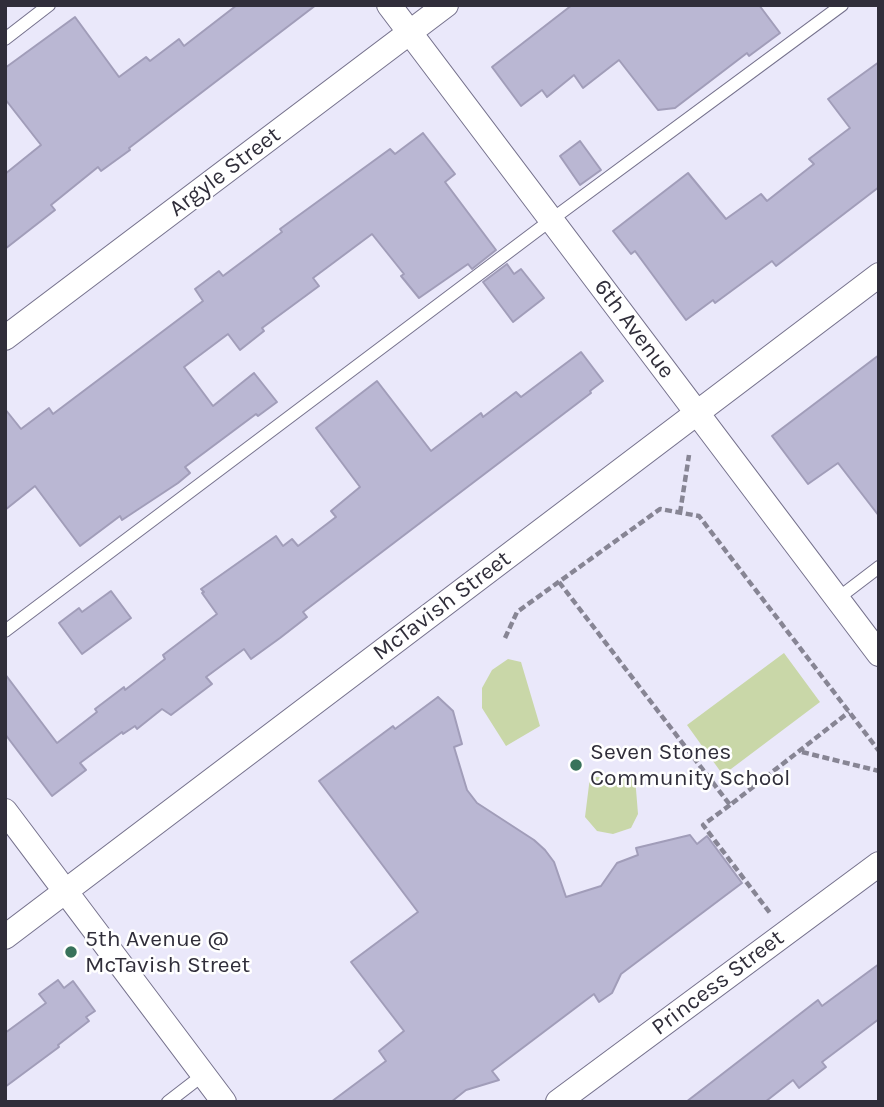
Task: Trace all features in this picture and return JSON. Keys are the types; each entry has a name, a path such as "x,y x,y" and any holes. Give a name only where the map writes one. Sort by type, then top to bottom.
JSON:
{"street":[{"name":"6th Avenue","path":"389,5 879,654"},
{"name":"Argyle Street","path":"5,338 446,5"},
{"name":"McTavish Street","path":"5,937 879,275"},
{"path":"5,811 224,1102"},
{"name":"Princess Street","path":"558,1102 879,864"}],"lane":[{"path":"5,39 49,5"},
{"path":"5,631 551,220 842,5"},
{"path":"837,598 879,567"},
{"path":"168,1102 203,1075"}],"path":[{"path":"680,513 696,412"},
{"path":"505,638 517,612 660,509 699,516 879,751"},
{"path":"559,582 730,805"},
{"path":"785,933 703,825 849,712"},
{"path":"801,751 879,771"}],"green space":[{"path":"784,653 820,702 723,775 687,725"},
{"path":"508,659 521,662 540,726 506,746 482,708 482,688 492,670"},
{"path":"590,777 635,777 638,814 631,828 613,834 597,831 585,817"}],"building":[{"path":"237,5 316,5 129,148 130,150 101,171 98,167 51,205 55,210 5,249 5,174 41,145 5,99 5,68 75,17 119,77 146,57 150,61 179,39 184,46"},
{"path":"572,5 759,5 780,33 749,56 747,53 675,108 658,110 619,60 583,88 574,75 547,97 542,90 521,106 492,67"},
{"path":"879,62 879,187 776,266 772,261 715,303 713,300 686,320 635,251 631,254 613,231 688,173 726,219 761,194 767,201 814,164 809,159 850,128 828,99"},
{"path":"423,133 455,174 445,182 496,250 472,269 468,264 419,298 401,276 404,274 372,234 313,278 319,286 262,328 264,331 240,350 228,334 184,367 213,406 254,373 277,402 258,416 256,414 185,467 190,473 178,483 122,520 120,516 80,546 35,486 5,510 5,409 21,429 49,408 53,414 203,301 195,289 219,271 223,276 282,232 280,229 390,149 395,154"},
{"path":"580,141 601,170 580,185 560,156"},
{"path":"507,264 514,274 521,269 544,298 513,322 483,282"},
{"path":"581,352 603,381 590,391 591,393 303,612 307,617 280,638 251,659 244,649 206,677 212,684 171,715 162,709 137,729 135,726 123,734 122,732 80,763 86,770 52,796 5,734 5,674 57,743 97,712 95,709 165,659 163,655 217,614 201,589 276,536 283,546 292,539 298,546 336,517 331,511 360,487 316,428 377,381 431,451 481,413 483,417 516,392 521,397"},
{"path":"879,355 879,516 838,463 808,484 772,436"},
{"path":"111,591 131,618 82,654 59,623 79,608 82,612"},
{"path":"438,697 453,711 462,744 454,747 467,790 477,803 545,850 554,862 566,897 601,886 617,863 638,855 636,848 690,835 697,844 707,836 742,883 621,974 612,993 599,1002 594,994 492,1071 499,1080 466,1090 451,1102 331,1102 386,1061 379,1051 404,1031 351,962 418,912 319,781 393,726 395,729"},
{"path":"879,964 879,1019 822,1062 826,1067 799,1088 793,1080 765,1102 686,1102 818,1000 822,1006"},
{"path":"58,980 64,988 73,981 95,1011 86,1017 89,1021 58,1045 59,1047 5,1087 5,1033 46,1003 39,994"}],"place":[{"name":"Seven Stones Community School","path":"576,765"},
{"name":"5th Avenue @ McTavish Street","path":"71,952"}]}
